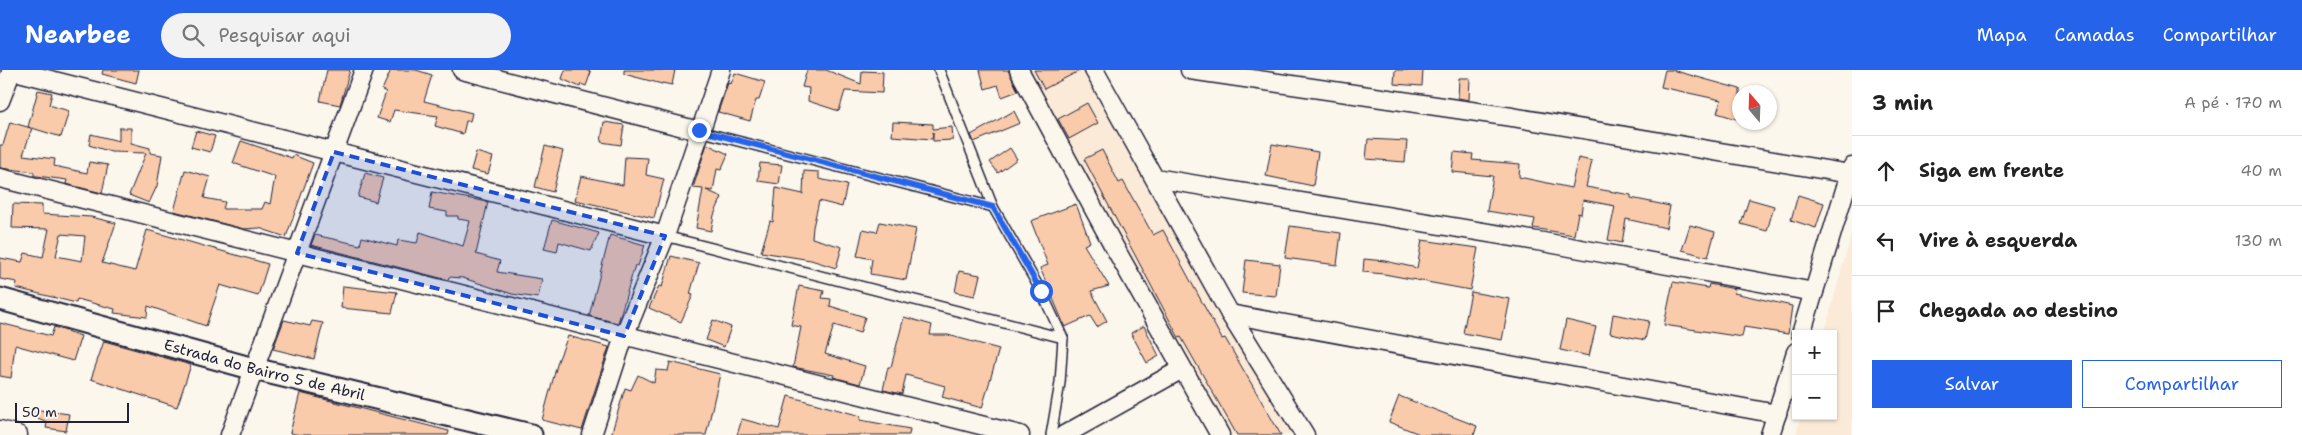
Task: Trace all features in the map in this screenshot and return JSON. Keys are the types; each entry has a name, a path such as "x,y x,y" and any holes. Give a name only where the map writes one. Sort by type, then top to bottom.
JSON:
{"street":[{"path":"0,101 12,70 665,236"},
{"path":"230,435 364,70"},
{"path":"462,70 699,130"},
{"path":"592,435 624,336 665,236 699,130 721,70"},
{"path":"1019,70 1182,370 1220,435"},
{"path":"1094,70 1230,314 1305,435"},
{"path":"1190,70 1851,170 1802,330"},
{"path":"0,178 1020,435"},
{"path":"1155,178 1543,242 1814,292"},
{"name":"Estrada do Bairro 5 de Abril","path":"0,299 254,368 531,435"},
{"path":"1230,314 1777,414"},
{"path":"1770,435 1792,365"},
{"path":"1064,435 1182,370"},
{"path":"0,430 18,435"}],"lane":[{"path":"937,70 993,207 1041,291 1063,338 1060,383 1051,435"},
{"path":"699,130 993,207"},
{"path":"665,236 1063,338"}],"highlighted area":[{"path":"334,152 665,236 624,336 297,253"}],"shaded area":[{"path":"1019,70 1094,70 1305,435 1220,435"},
{"path":"1852,232 1852,435 1796,435 1800,420 1837,420 1837,330 1825,330"}],"building":[{"path":"103,70 139,70 136,83 102,74"},
{"path":"327,70 350,70 340,105 320,101"},
{"path":"391,70 416,70 432,75 424,101 472,113 470,121 466,121 463,134 435,126 438,116 394,110 390,122 377,118 386,92 382,90"},
{"path":"565,70 585,70 591,72 586,86 581,84 580,87 562,79"},
{"path":"624,70 675,70 672,85 624,74"},
{"path":"807,70 826,70 861,84 862,71 883,72 882,93 845,91 839,111 808,101 809,88 802,87"},
{"path":"980,70 1008,70 1018,91 1002,97 998,85 985,89"},
{"path":"1034,70 1081,70 1044,89"},
{"path":"1395,70 1423,70 1422,86 1394,84"},
{"path":"1665,70 1672,70 1732,87 1732,118 1717,113 1721,100 1661,87"},
{"path":"735,73 765,82 759,100 756,100 750,121 718,112 728,83 731,84"},
{"path":"1459,78 1470,78 1469,100 1458,98"},
{"path":"38,90 52,93 49,105 69,111 61,137 32,128 23,155 55,159 54,166 87,173 89,162 108,165 102,193 66,184 67,180 34,176 34,172 0,168 0,145 3,145 10,122 31,128 28,127"},
{"path":"1087,103 1098,123 1069,139 1058,119"},
{"path":"1014,111 1020,123 974,142 971,135"},
{"path":"604,122 624,125 621,145 601,142"},
{"path":"893,122 933,124 933,129 952,127 953,140 933,141 933,132 932,139 892,136"},
{"path":"119,128 131,128 131,143 150,148 150,153 162,155 157,186 149,203 129,195 146,153 111,152 89,145 91,134 119,141"},
{"path":"196,131 215,136 210,152 191,147"},
{"path":"1368,139 1407,141 1405,162 1366,159"},
{"path":"241,141 292,158 293,155 313,163 286,237 259,228 244,229 174,211 185,170 210,177 204,198 225,202 223,209 262,209 265,202 270,204 275,177 233,163"},
{"path":"707,144 728,154 721,170 717,169 713,191 706,190 722,197 714,215 711,231 696,228 703,189 693,188"},
{"path":"1272,144 1318,152 1313,186 1266,176"},
{"path":"545,146 563,151 553,192 535,187"},
{"path":"1010,148 1017,159 998,173 990,162"},
{"path":"1102,150 1119,183 1123,181 1153,235 1163,230 1222,339 1225,338 1281,435 1237,435 1181,337 1179,338 1084,159"},
{"path":"476,152 493,157 488,174 471,170"},
{"path":"1454,152 1473,154 1472,160 1520,164 1519,177 1571,188 1578,158 1592,161 1586,187 1631,195 1631,198 1670,206 1666,228 1626,219 1622,243 1608,240 1615,206 1583,200 1581,214 1578,213 1574,235 1533,228 1535,219 1487,211 1493,176 1452,172"},
{"path":"625,157 648,158 646,175 664,179 654,218 575,200 581,176 623,185"},
{"path":"760,163 782,165 779,184 758,181"},
{"path":"804,171 819,172 819,179 847,185 842,207 819,201 813,227 812,238 842,247 836,268 811,260 761,252 770,221 773,222 776,188 803,194"},
{"path":"365,173 383,178 376,202 358,197"},
{"path":"432,192 488,202 476,254 500,261 497,272 542,279 538,298 512,294 463,278 449,277 448,280 311,245 315,235 360,245 362,237 397,246 398,240 417,243 420,232 463,246 470,221 458,219 458,216 447,216 447,212 429,209"},
{"path":"1798,195 1824,203 1816,228 1791,220"},
{"path":"1749,199 1774,206 1767,231 1741,224"},
{"path":"13,204 42,205 42,214 91,217 116,223 102,263 135,271 147,230 268,264 258,296 220,285 206,326 148,306 147,317 114,313 115,309 77,299 76,303 16,288 17,282 0,279 0,258 22,262 25,253 43,257 49,229 12,228","holes":["61,234 85,236 82,261 56,256"]},
{"path":"1076,204 1090,242 1084,245 1109,286 1091,291 1107,321 1097,327 1090,316 1065,327 1040,268 1048,265 1031,221"},
{"path":"552,220 599,233 591,251 559,242 557,252 544,249"},
{"path":"880,222 916,229 906,280 870,274 872,259 857,256 863,229 877,232"},
{"path":"1690,225 1715,232 1708,257 1682,250"},
{"path":"1290,226 1341,233 1337,265 1285,258"},
{"path":"610,235 645,245 638,266 635,265 618,323 589,316"},
{"path":"1422,240 1478,248 1470,290 1384,274 1363,272 1364,259 1385,261 1417,268"},
{"path":"671,256 699,263 690,294 693,295 681,322 649,308 659,286 662,287"},
{"path":"1246,260 1280,264 1276,296 1242,293"},
{"path":"959,271 980,275 975,296 955,292"},
{"path":"1673,282 1708,288 1709,284 1735,289 1734,293 1792,306 1788,334 1744,327 1742,337 1664,325"},
{"path":"343,286 397,292 392,313 341,308"},
{"path":"799,286 824,291 822,298 831,299 830,306 865,317 860,333 834,325 825,354 865,366 860,384 833,377 834,375 793,367 801,327 791,325"},
{"path":"1471,292 1510,299 1502,340 1463,333"},
{"path":"1613,314 1649,321 1645,340 1610,333"},
{"path":"904,317 932,325 930,335 948,335 999,349 982,408 942,397 945,386 906,375 902,394 883,390 888,367 891,367"},
{"path":"284,320 310,326 312,321 323,323 314,359 273,349"},
{"path":"713,320 731,327 724,347 706,340"},
{"path":"1566,320 1596,327 1589,356 1560,350"},
{"path":"0,323 51,336 54,327 81,336 73,361 15,345 11,378 0,376"},
{"path":"1144,326 1159,356 1147,363 1131,333"},
{"path":"568,336 609,347 582,430 542,420 558,361"},
{"path":"104,341 191,365 177,407 91,379"},
{"path":"670,362 720,374 706,435 611,435 625,388 631,390 638,375 654,383 656,370 668,371"},
{"path":"300,393 449,431 448,435 300,435 290,433"},
{"path":"788,396 861,416 860,420 910,429 909,435 737,435 742,419 779,429"},
{"path":"1399,396 1477,426 1474,435 1422,435 1389,422"},
{"path":"25,408 69,414 66,431 46,428 47,422 24,412"}],"route":[{"path":"699,130 993,207 1041,291"}]}
